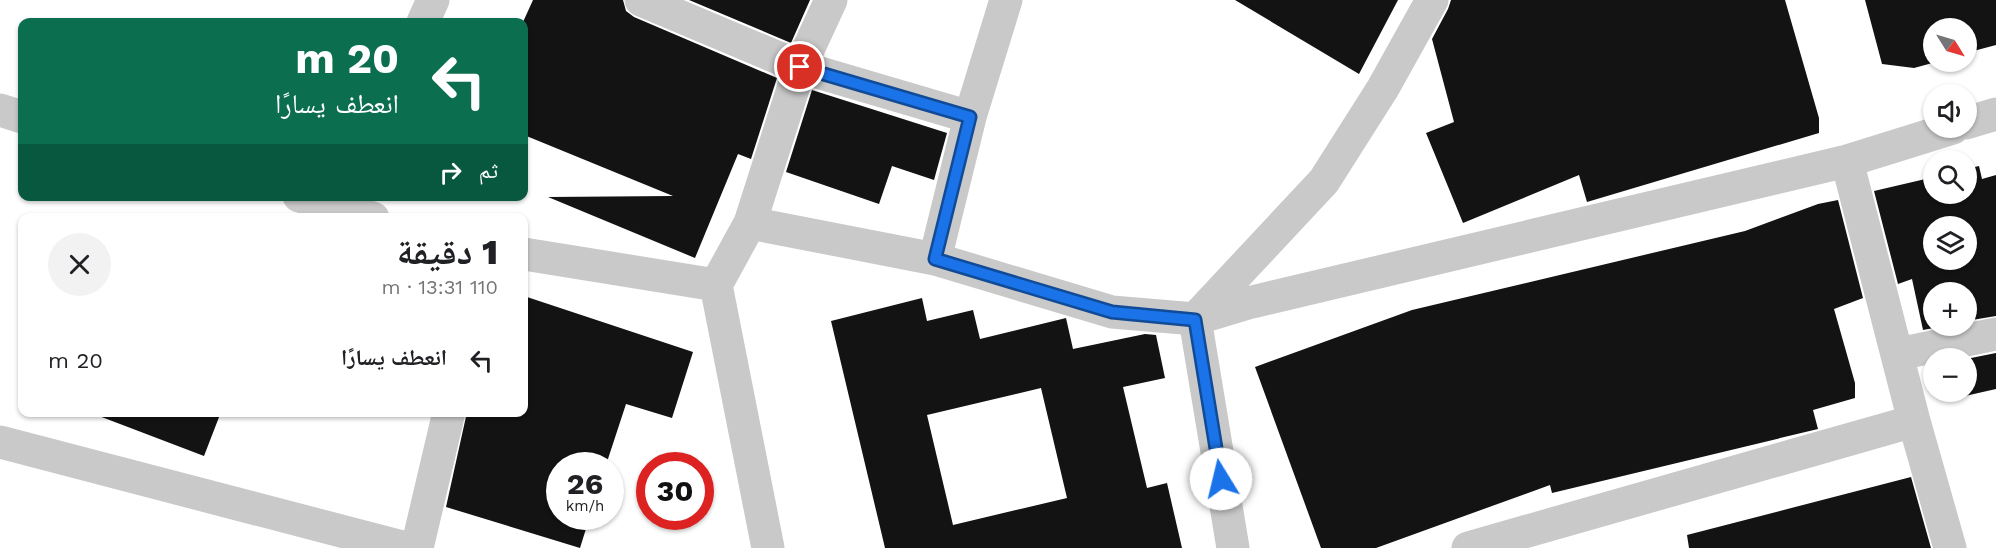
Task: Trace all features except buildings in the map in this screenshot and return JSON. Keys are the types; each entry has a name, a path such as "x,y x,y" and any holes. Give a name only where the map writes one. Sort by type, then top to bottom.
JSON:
{"street":[{"path":"425,18 433,0"},
{"path":"641,0 800,67 970,117"},
{"path":"768,548 716,285 750,223 800,67 831,0"},
{"path":"935,259 970,117 1006,0"},
{"path":"1195,320 1323,181 1383,88 1432,0"},
{"path":"0,110 18,116"},
{"path":"1977,120 1996,114"},
{"path":"750,223 935,259 1112,312 1195,320 1248,303 1847,160 1923,137"},
{"path":"1847,160 1914,421 1950,548"},
{"path":"322,201 355,208"},
{"path":"528,255 716,285"},
{"path":"1195,320 1233,548"},
{"path":"1898,354 1996,334"},
{"path":"417,548 447,417"},
{"path":"1468,548 1914,421"},
{"path":"0,442 406,548"}],"route":[{"path":"800,67 970,117 935,259 1112,312 1195,320 1221,479"}]}
